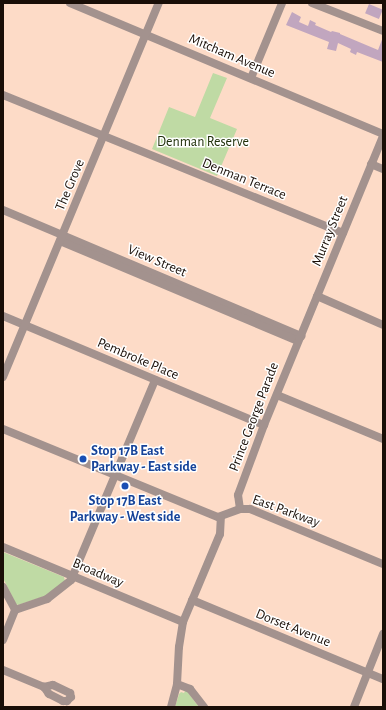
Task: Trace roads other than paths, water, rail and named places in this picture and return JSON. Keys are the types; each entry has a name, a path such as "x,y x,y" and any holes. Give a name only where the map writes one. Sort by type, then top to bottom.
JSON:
{"street":[{"name":"Mitcham Avenue","path":"70,3 251,78 383,135"},
{"name":"The Grove","path":"3,377 159,3"},
{"path":"251,78 282,3"},
{"path":"312,3 383,31"},
{"name":"Denman Terrace","path":"3,95 342,234"},
{"name":"Murray Street","path":"299,338 383,135"},
{"path":"371,164 383,169"},
{"name":"View Street","path":"3,210 61,238 299,338"},
{"path":"317,296 383,325"},
{"name":"Pembroke Place","path":"3,316 264,425"},
{"name":"Prince George Parade","path":"240,509 238,495 299,338"},
{"path":"3,640 15,610 47,599 68,583 155,380"},
{"path":"276,395 383,439"},
{"path":"3,429 115,476 221,517 220,534 183,622 179,647 177,684 171,707"},
{"name":"East Parkway","path":"221,517 240,509 255,511 383,564"},
{"name":"Broadway","path":"3,547 183,622"},
{"path":"3,587 15,610"},
{"name":"Dorset Avenue","path":"192,600 383,679"},
{"path":"354,707 383,634"},
{"path":"3,670 44,687"},
{"path":"177,684 190,689 204,707"}],"place":[{"name":"Stop 17B East Parkway - East side","path":"83,459"},
{"name":"Stop 17B East Parkway - West side","path":"125,486"}],"park label":[{"name":"Denman Reserve","path":"203,142"}]}
